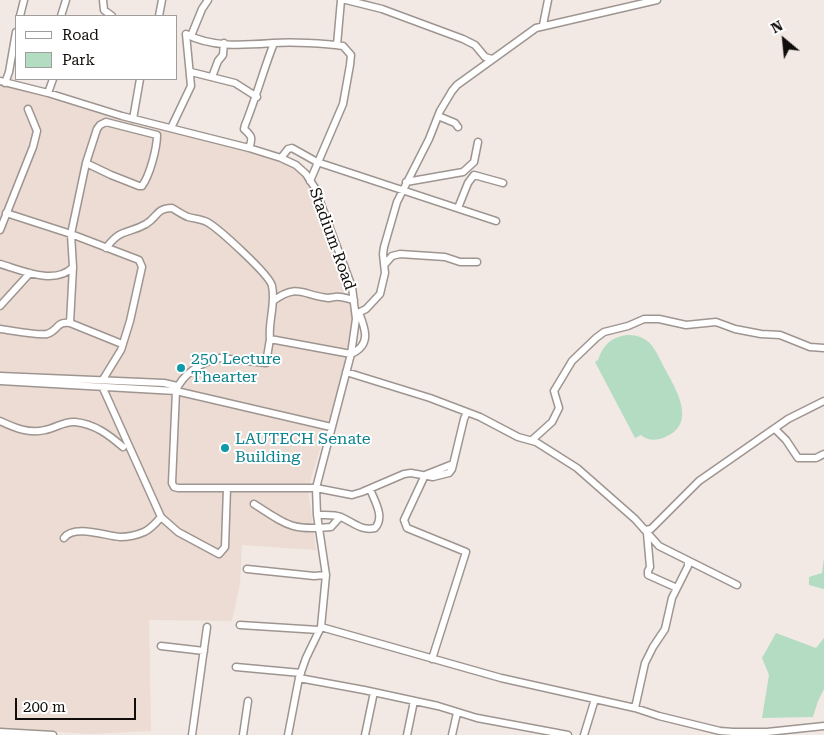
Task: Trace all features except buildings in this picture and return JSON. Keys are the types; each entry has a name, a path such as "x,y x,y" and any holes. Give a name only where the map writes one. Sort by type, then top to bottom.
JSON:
{"street":[{"path":"20,15 24,0"},
{"path":"61,15 66,0"},
{"path":"103,0 104,10 111,15"},
{"path":"159,15 162,0"},
{"path":"192,36 208,0"},
{"path":"337,45 341,0"},
{"path":"346,0 382,8 463,39 475,45 485,57 492,59"},
{"path":"543,25 548,0"},
{"path":"620,0 622,9"},
{"path":"270,339 351,354 361,348 365,338 365,328 357,314 366,309 380,294 385,273 384,247 394,208 452,91 492,59 536,28 657,0"},
{"path":"171,128 191,89 191,72 186,35 210,42 224,43 342,46 349,52 350,65 343,104 310,181"},
{"path":"2,82 9,72 15,38"},
{"path":"212,77 218,60 223,55 224,43"},
{"path":"249,148 253,139 244,129 257,97 262,76 274,43"},
{"path":"191,72 239,85 257,97"},
{"path":"48,93 53,80"},
{"path":"133,118 140,80"},
{"name":"Stadium Road","path":"2,82 281,158 296,165 306,174 323,209 349,281 357,314 351,354 316,488 317,515 326,575 320,629 306,658 300,676 288,735"},
{"path":"0,230 33,146 37,131 28,109"},
{"path":"438,116 455,123 458,127"},
{"path":"70,323 71,234 86,163 97,129 106,122 157,135 146,182 142,186 110,175 86,163"},
{"path":"406,182 463,172 474,162 478,142"},
{"path":"281,158 291,148 317,162 496,221"},
{"path":"469,168 474,175 503,183"},
{"path":"458,208 468,183 474,175"},
{"path":"106,248 118,234 147,224 158,212 172,208 188,217 208,222 240,250 271,282 273,301 266,363 220,358 213,359 194,369 176,389 172,483 174,487 316,488 352,494 370,489 404,474 410,473 433,477 445,475 452,469 467,412"},
{"path":"6,213 71,234 139,260 142,267 130,321 121,350 102,384"},
{"path":"385,264 392,256 400,254 445,257 468,264 477,262"},
{"path":"0,264 30,273 51,276 60,276 68,272 72,267"},
{"path":"0,306 30,273"},
{"path":"273,301 284,293 301,291 328,298 339,297 354,300"},
{"path":"532,440 552,422 559,408 554,391 572,361 604,332 644,320 658,319 686,325 716,322 761,334 780,335 810,347 824,348"},
{"path":"0,329 46,334 64,322 122,344"},
{"path":"346,372 430,398 480,417 518,437 532,440 564,458 577,468 659,546 684,558 688,562 738,585"},
{"path":"0,376 176,389 331,427"},
{"path":"0,381 102,384"},
{"path":"102,384 161,517 178,532 219,554 225,548 227,488"},
{"path":"646,532 699,481 788,419 824,401"},
{"path":"0,421 18,429 31,431 46,430 60,424 74,422 91,425 105,432 123,447"},
{"path":"775,429 786,440 798,458 816,458 824,454"},
{"path":"425,475 411,509 404,520 407,528 466,552 432,658"},
{"path":"317,515 340,517 356,527 368,530 375,528 380,521 380,513 370,489"},
{"path":"254,504 284,523 296,528 331,527 340,517"},
{"path":"64,538 67,534 73,532 122,537 143,533 161,517"},
{"path":"646,532 650,567 648,575 677,588"},
{"path":"635,708 645,663 665,629 672,598 688,566 688,562"},
{"path":"247,569 318,576 326,575"},
{"path":"240,624 320,629 501,678 635,708 659,716 732,734 824,726"},
{"path":"192,735 207,627"},
{"path":"161,646 204,651"},
{"path":"236,667 300,676 438,706 457,713 491,721 568,735"},
{"path":"365,735 374,692"},
{"path":"584,735 595,699"},
{"path":"244,735 248,701"},
{"path":"407,735 414,701"},
{"path":"452,735 457,713"},
{"path":"0,732 53,735"}],"shaded area":[{"path":"0,84 63,100 128,122 282,160 295,168 307,182 341,263 353,303 351,345 308,489 316,550 242,545 240,584 232,621 149,620 151,731 90,734 0,728"}],"green space":[{"path":"627,335 646,340 652,346 675,387 682,407 680,425 674,432 657,440 651,440 641,435 635,438 595,362 608,343 616,338"},
{"path":"824,558 824,589 809,585 809,577 822,573"},
{"path":"776,633 816,648 824,638 824,689 813,717 762,718 769,675 762,658"}],"place":[{"name":"250 Lecture Thearter","path":"181,368"},
{"name":"LAUTECH Senate Building","path":"225,448"}]}
